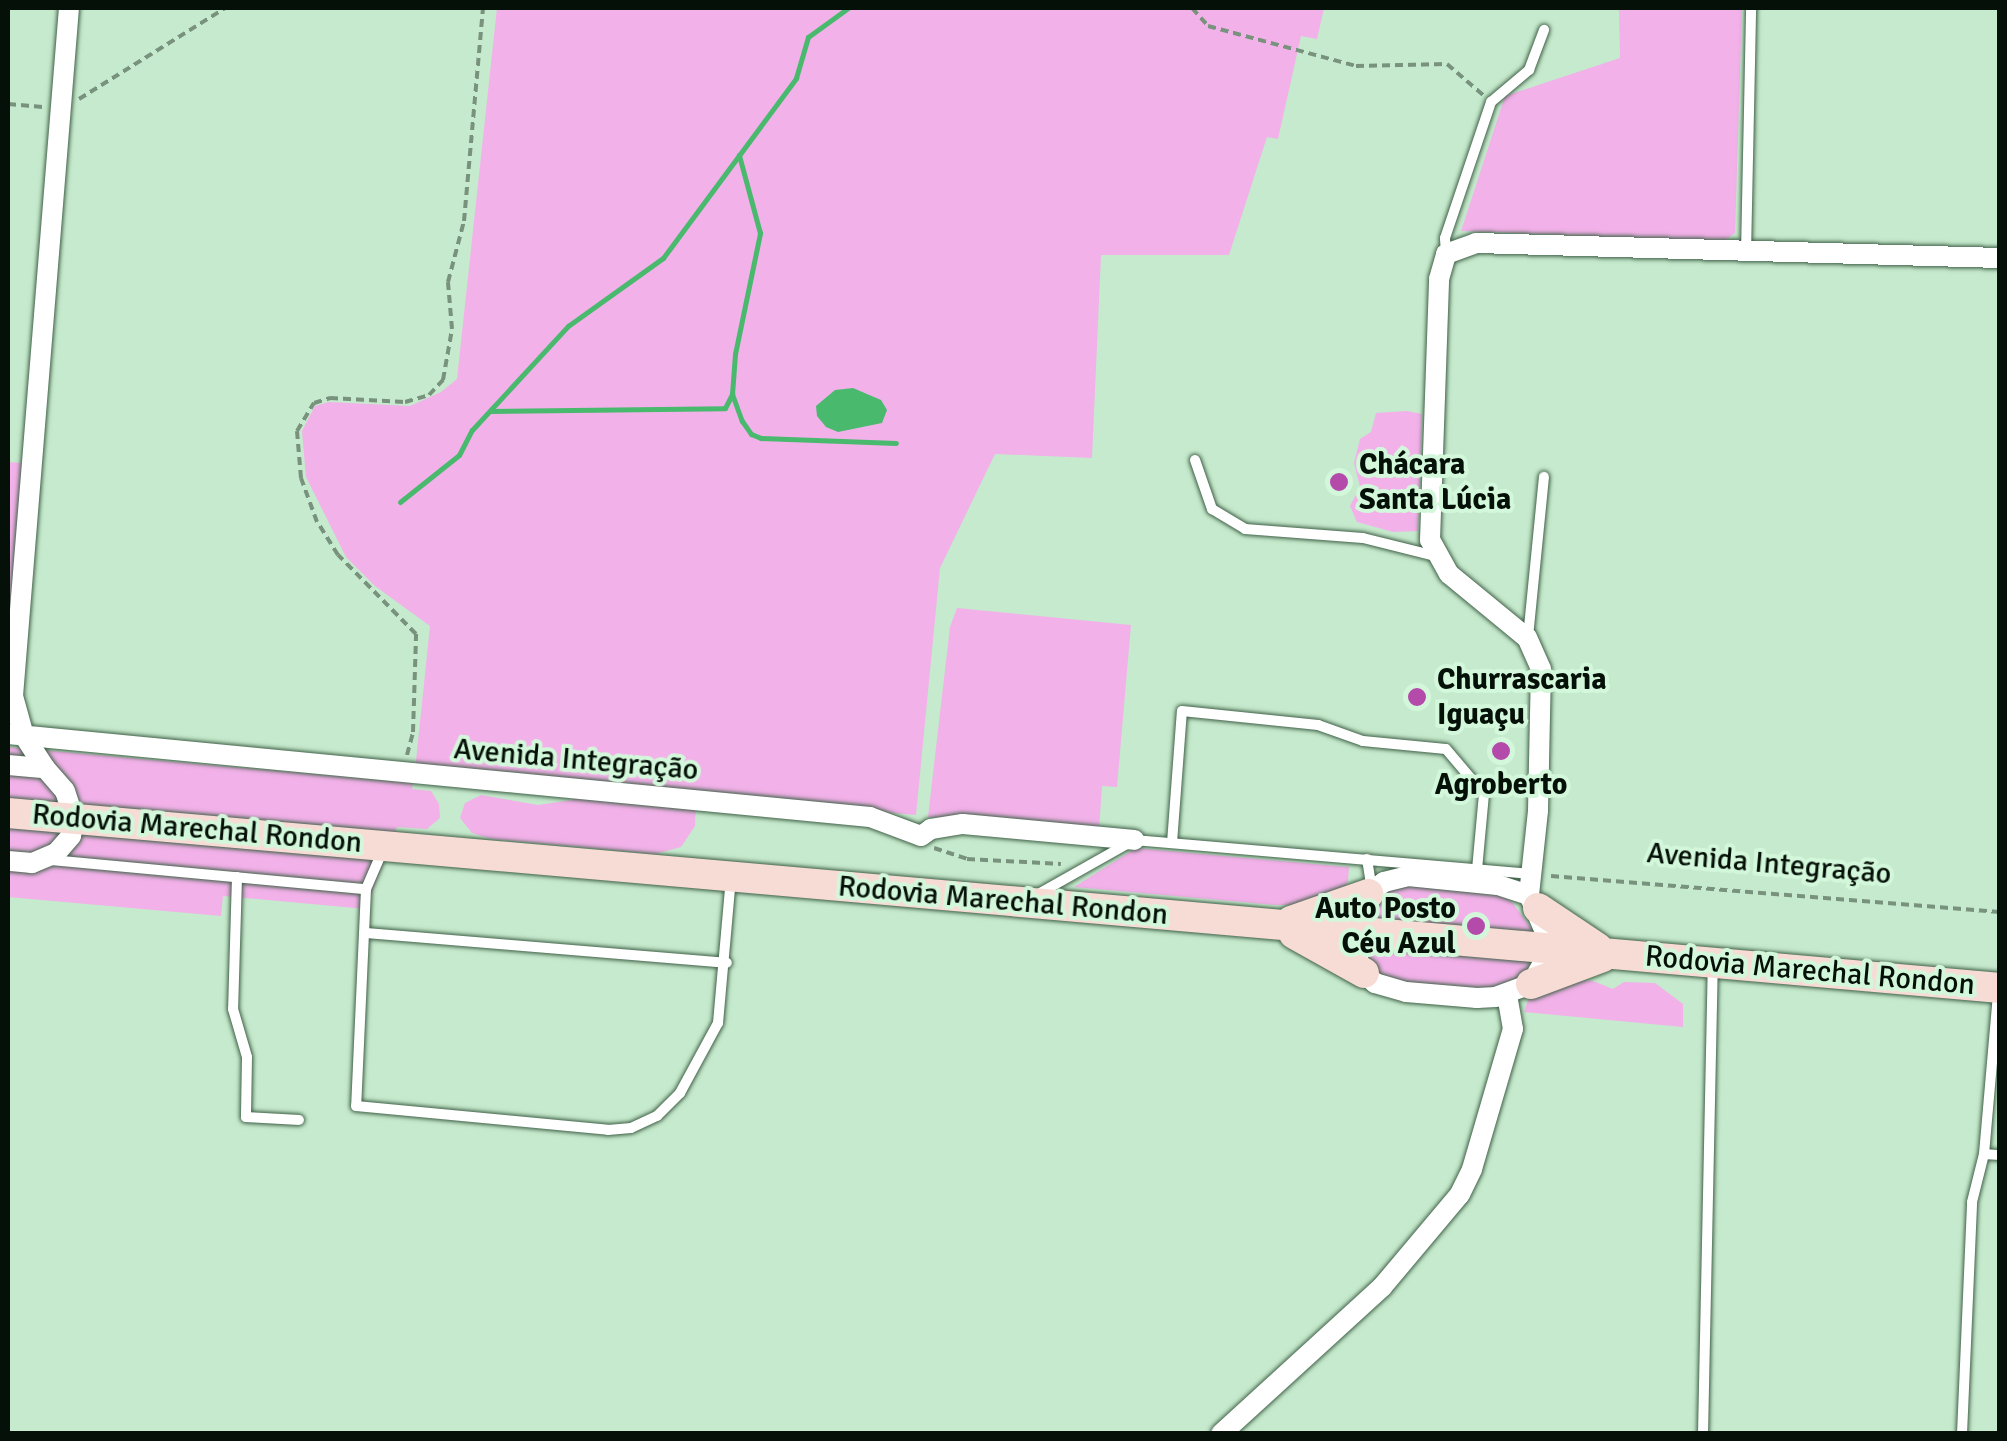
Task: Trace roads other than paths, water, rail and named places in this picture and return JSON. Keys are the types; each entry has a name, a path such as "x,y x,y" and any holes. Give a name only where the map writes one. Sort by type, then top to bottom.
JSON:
{"main road":[{"name":"Rodovia Marechal Rondon","path":"8,813 1999,988"},
{"path":"1274,925 1370,892"},
{"path":"1533,893 1610,954"},
{"path":"1274,925 1364,973"},
{"path":"1519,989 1610,954"}],"street":[{"path":"8,861 44,859 72,836 74,819 66,791 16,735 10,703 69,8"},
{"path":"1221,1434 1382,1287 1460,1194 1478,1152 1513,1029 1519,989 1546,948 1533,893 1542,685 1537,656 1527,638 1462,586 1435,556 1430,540 1439,279 1446,254 1476,243 1746,254 2000,258"},
{"name":"Avenida Integração","path":"16,735 870,817 921,836 963,824 1134,840"},
{"path":"8,765 45,768"},
{"path":"1519,989 1478,998 1406,992 1376,983 1364,973 1352,946 1352,932 1370,892 1408,876 1498,885 1533,893"}],"lane":[{"path":"1746,254 1751,8"},
{"path":"1446,254 1445,238 1490,102 1528,70 1544,30"},
{"path":"1195,460 1212,508 1245,528 1363,538 1435,556"},
{"path":"1527,638 1544,476"},
{"path":"1172,843 1182,712 1318,724 1363,741 1446,749 1484,794 1477,869"},
{"path":"1013,902 1054,888 1134,840 1477,869 1533,893"},
{"path":"385,846 366,890 356,1106 608,1130 631,1128 658,1116 680,1093 718,1023 727,963 731,877"},
{"path":"44,859 366,890"},
{"path":"1367,859 1370,892"},
{"path":"237,878 234,1008 247,1056 246,1117 299,1120"},
{"path":"365,933 727,963"},
{"path":"1703,1434 1714,963"},
{"path":"1962,1434 1972,1202 1984,1154 1999,988"},
{"path":"1984,1154 2000,1156"}],"waterway":[{"path":"400,502 459,455 472,430 568,326 663,258 796,78 808,37 848,8"},
{"path":"490,411 725,408 732,394 735,354 760,233 739,155"},
{"path":"732,394 742,421 751,434 761,438 896,443"}],"place":[{"name":"Chácara Santa Lúcia","path":"1339,482"},
{"name":"Churrascaria Iguaçu","path":"1417,697"},
{"name":"Agroberto","path":"1501,751"},
{"name":"Auto Posto Céu Azul","path":"1476,926"}]}
